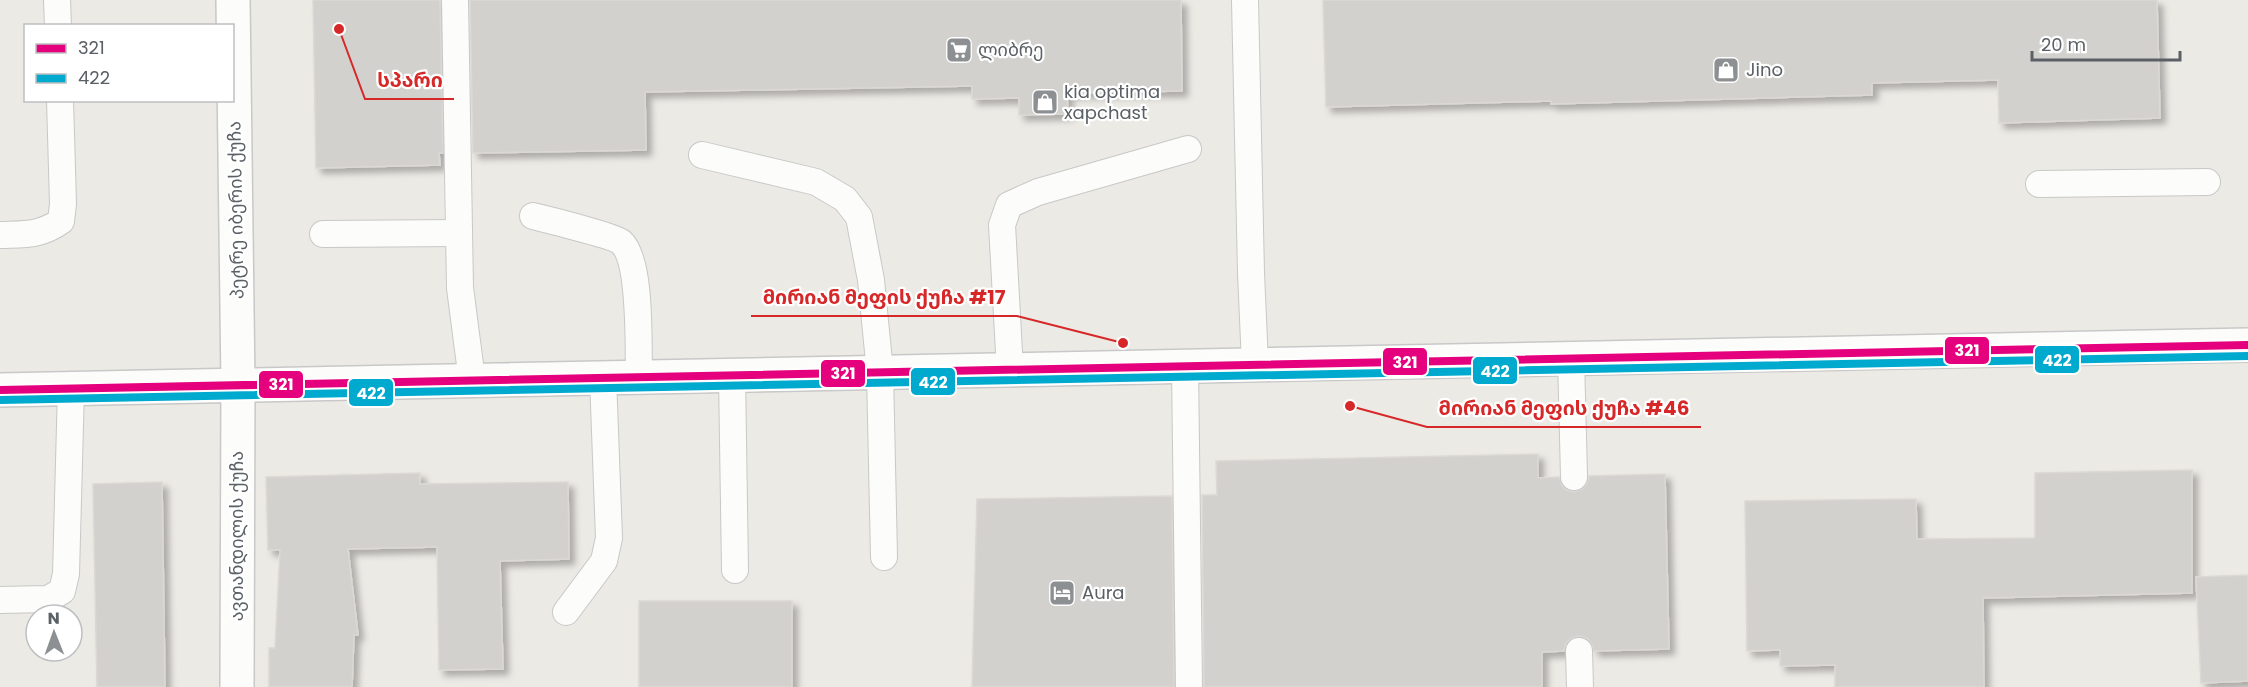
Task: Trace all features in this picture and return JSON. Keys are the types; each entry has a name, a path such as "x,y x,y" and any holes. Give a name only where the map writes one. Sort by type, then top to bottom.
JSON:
{"main road":[{"name":"პეტრე იბერის ქუჩა","path":"233,0 233,24"},
{"name":"პეტრე იბერის ქუჩა","path":"234,77 238,385"},
{"path":"0,390 2248,345"},
{"name":"ავთანდილის ქუჩა","path":"237,687 238,385"}],"lane":[{"path":"57,0 58,24"},
{"path":"455,0 460,288 472,380"},
{"path":"1245,0 1255,364"},
{"path":"0,234 36,234 50,229 61,221 63,204 60,102"},
{"path":"1010,370 1002,225 1009,205 1038,192 1188,149"},
{"path":"702,155 816,182 845,199 859,217 871,280 880,372 884,557"},
{"path":"2039,184 2207,182"},
{"path":"534,216 620,241 630,253 636,285 639,377"},
{"path":"323,234 459,233"},
{"path":"1571,358 1574,477"},
{"path":"1185,366 1189,687"},
{"path":"732,375 735,570"},
{"path":"566,612 604,561 609,538 603,378"},
{"path":"0,600 48,599 62,591 66,574 71,388"},
{"path":"1579,651 1580,687"}],"building":[{"path":"313,0 440,0 443,153 439,153 440,165 316,168"},
{"path":"470,0 1181,0 1182,91 1067,93 1068,114 1019,115 1019,98 972,99 972,86 645,92 646,150 473,153"},
{"path":"1323,0 2157,0 2160,118 1999,123 1998,80 1872,83 1872,95 1551,104 1551,101 1326,107"},
{"path":"1538,454 1538,478 1559,477 1566,490 1574,492 1587,484 1589,476 1665,474 1669,649 1594,651 1587,638 1579,636 1572,638 1566,643 1564,651 1542,652 1542,687 1204,687 1202,495 1217,495 1216,461"},
{"path":"2192,470 2192,593 1983,598 1984,687 1835,687 1835,665 1780,666 1780,650 1747,651 1745,501 1916,499 1917,539 2035,538 2035,473"},
{"path":"420,473 420,484 568,482 569,559 500,561 503,669 439,670 437,547 348,549 358,635 354,635 352,687 269,687 269,648 275,648 280,550 268,550 266,477"},
{"path":"162,482 165,687 97,687 93,484"},
{"name":"Aura","path":"1172,496 1174,687 972,687 977,499"},
{"path":"2248,575 2248,681 2201,683 2196,577"},
{"path":"639,601 792,601 792,687 639,687"}],"transit line":[{"name":"321","path":"0,390 2248,345"},
{"name":"422","path":"0,400 2248,356"}],"place":[{"name":"სპარი","path":"339,29"},
{"name":"ლიბრე","path":"959,50"},
{"name":"Jino","path":"1726,70"},
{"name":"kia optima xapchast","path":"1045,102"},
{"name":"მირიან მეფის ქუჩა #17","path":"1123,343"},
{"name":"მირიან მეფის ქუჩა #46","path":"1350,406"},
{"name":"Aura","path":"1062,593"}]}
